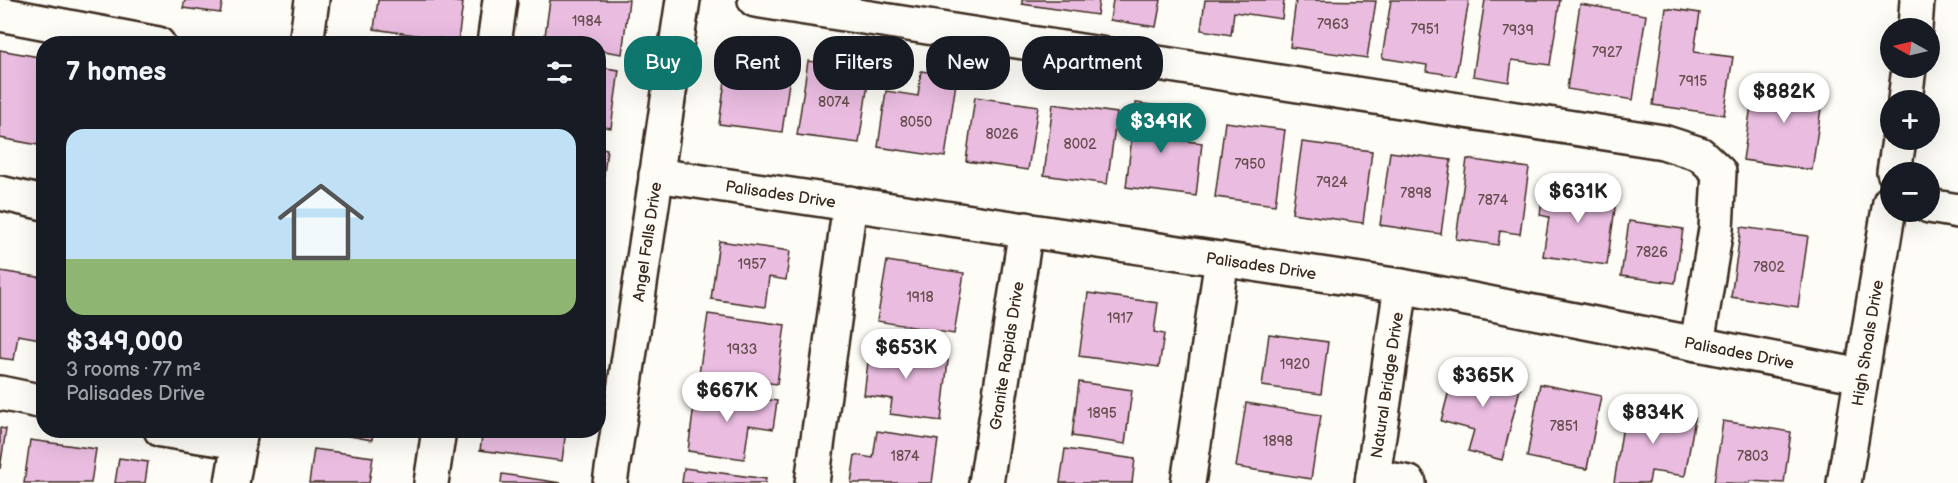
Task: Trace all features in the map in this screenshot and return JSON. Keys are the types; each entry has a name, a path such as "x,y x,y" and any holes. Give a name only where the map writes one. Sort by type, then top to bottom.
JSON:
{"street":[{"path":"307,36 312,0"},
{"path":"495,36 500,0"},
{"name":"Angel Falls Drive","path":"610,483 683,0"},
{"path":"755,0 1664,142 1700,154 1719,172 1716,229 1697,344"},
{"path":"1916,18 1917,0"},
{"path":"0,14 116,36"},
{"name":"Palisades Drive","path":"656,175 1401,286 1862,376"},
{"path":"0,193 36,201"},
{"path":"812,483 850,203"},
{"path":"1940,208 1958,211"},
{"name":"High Shoals Drive","path":"1844,483 1887,222"},
{"name":"Granite Rapids Drive","path":"986,483 1026,229"},
{"path":"1188,483 1222,259"},
{"name":"Natural Bridge Drive","path":"1373,480 1401,286"},
{"path":"0,393 36,400"},
{"path":"232,483 240,438"},
{"path":"431,483 438,438"},
{"path":"1373,480 1409,483"}],"building":[{"path":"185,0 223,0 220,13 183,8"},
{"path":"378,0 443,0 463,3 459,36 423,36 374,29"},
{"path":"550,0 629,0 622,54 606,51 606,36 545,36"},
{"path":"1022,0 1099,0 1097,15 1022,4"},
{"path":"1113,0 1161,0 1156,27 1110,20"},
{"path":"1205,0 1284,0 1282,19 1234,12 1231,35 1201,30"},
{"path":"1296,0 1376,1 1367,58 1290,47"},
{"path":"1391,0 1469,0 1456,76 1426,71 1427,65 1382,58"},
{"path":"1485,0 1560,0 1550,65 1512,60 1509,82 1473,76"},
{"path":"1580,4 1646,15 1633,100 1567,89"},
{"path":"1666,8 1700,13 1694,52 1733,57 1724,115 1653,105"},
{"path":"0,50 36,57 36,145 0,138"},
{"path":"808,61 813,62 813,90 867,90 859,143 797,135"},
{"path":"606,68 619,70 611,128 606,127"},
{"path":"921,71 926,72 926,90 955,90 945,157 878,147 886,91 918,96"},
{"path":"1755,78 1824,88 1812,170 1743,160"},
{"path":"724,90 788,90 782,132 719,124"},
{"path":"975,97 1038,106 1028,170 966,161"},
{"path":"1136,103 1174,108 1170,139 1202,143 1196,196 1126,187"},
{"path":"1053,104 1117,113 1107,184 1044,175"},
{"path":"1225,122 1285,130 1275,205 1215,197"},
{"path":"1302,142 1372,151 1363,223 1292,213"},
{"path":"1390,152 1451,160 1441,234 1380,225"},
{"path":"1467,159 1529,168 1520,234 1500,231 1498,245 1456,239"},
{"path":"1544,184 1617,194 1607,265 1543,256 1549,217 1540,215"},
{"path":"1629,221 1683,229 1675,283 1621,276"},
{"path":"1741,227 1808,236 1798,307 1731,297"},
{"path":"719,241 790,251 786,280 769,277 765,307 711,299"},
{"path":"887,261 964,273 954,334 877,321"},
{"path":"0,271 36,277 36,338 18,335 14,360 0,358"},
{"path":"1088,293 1158,303 1154,332 1164,334 1159,367 1079,356"},
{"path":"708,314 785,325 777,384 699,374"},
{"path":"1269,334 1328,342 1321,394 1262,386"},
{"path":"871,338 904,342 902,355 948,360 941,421 890,414 892,399 864,395"},
{"path":"1456,364 1522,381 1502,460 1468,451 1474,430 1441,421"},
{"path":"1079,382 1132,390 1125,444 1072,436"},
{"path":"1540,384 1601,396 1587,469 1527,457"},
{"path":"696,390 777,401 773,429 749,425 744,459 688,451"},
{"path":"1246,403 1321,415 1311,479 1236,467"},
{"path":"1626,406 1695,418 1685,476 1651,471 1649,483 1614,483"},
{"path":"1723,421 1791,432 1784,483 1750,481 1750,483 1714,483"},
{"path":"0,428 6,429 0,469"},
{"path":"877,431 938,440 932,483 851,483 855,455 873,458"},
{"path":"482,438 565,438 562,461 480,450"},
{"path":"30,440 96,449 91,483 24,483"},
{"path":"314,449 373,457 369,483 309,483"},
{"path":"1065,449 1135,459 1132,483 1060,483"},
{"path":"119,458 148,462 145,483 115,483"},
{"path":"684,468 766,479 765,483 682,483"},
{"path":"502,474 561,483 501,483"}]}
